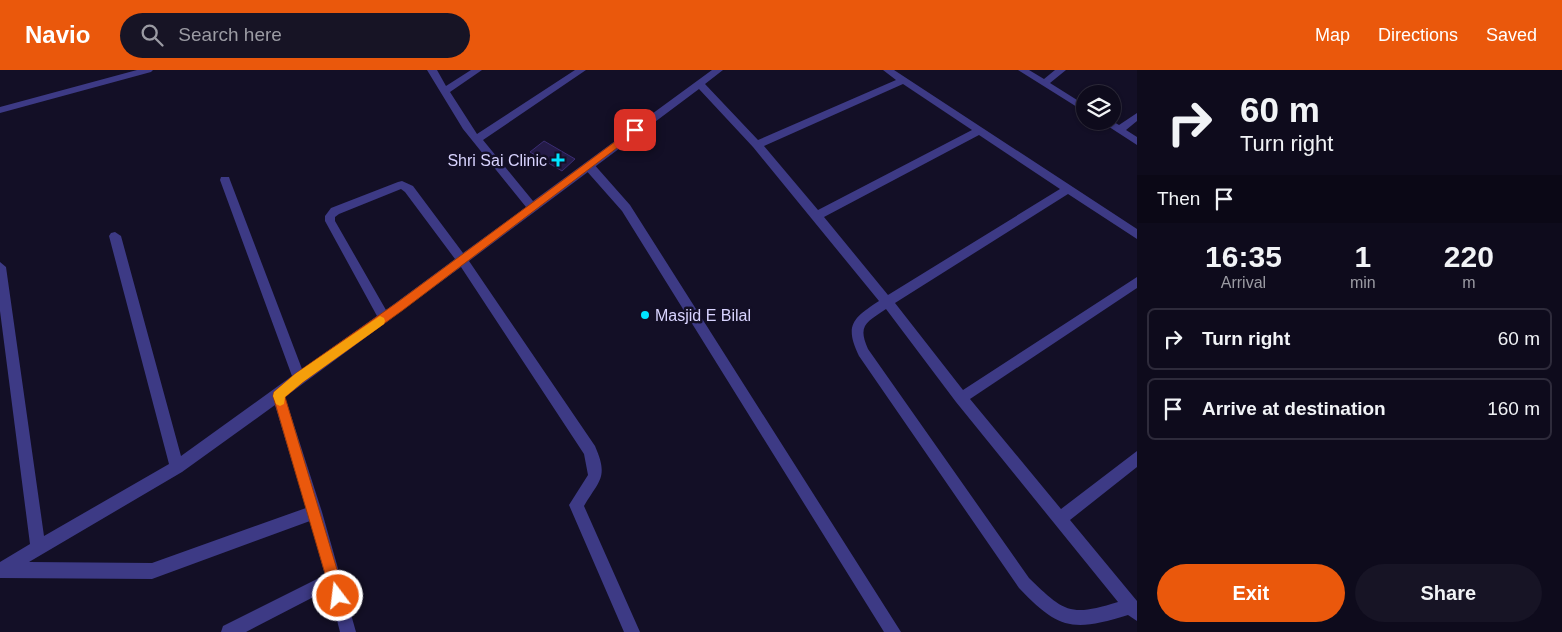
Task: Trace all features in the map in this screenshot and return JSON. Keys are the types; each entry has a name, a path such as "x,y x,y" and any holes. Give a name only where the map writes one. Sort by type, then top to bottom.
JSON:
{"street":[{"path":"0,110 148,70"},
{"path":"432,70 476,140 532,207"},
{"path":"444,91 477,70"},
{"path":"476,140 582,70"},
{"path":"1,570 177,467 278,396 299,378 384,318 718,70"},
{"path":"888,70 1137,235"},
{"path":"1023,70 1076,103"},
{"path":"1044,83 1062,70"},
{"path":"757,145 904,80"},
{"path":"698,83 757,145 816,216 887,302 961,398 1134,610 1098,617 1067,618 1046,605 1024,583 863,352 857,340 855,330 858,322 887,302 1068,189"},
{"path":"1121,128 1137,116"},
{"path":"816,216 981,130"},
{"path":"1119,130 1137,142"},
{"path":"588,165 626,208 893,632"},
{"path":"225,180 299,378"},
{"path":"384,318 330,222 330,216 335,211 402,185 409,189 462,260 590,451 594,462 595,477 576,505 632,632"},
{"path":"115,236 177,467"},
{"path":"0,267 38,548"},
{"path":"961,398 1137,282"},
{"path":"278,396 315,512 348,632"},
{"path":"1060,519 1137,458"},
{"path":"1,570 152,571 315,512"},
{"path":"229,632 333,579"}],"building":[{"path":"544,141 575,159 562,171 530,152"}],"slow traffic":[{"path":"280,400 278,396 299,378 380,321"}],"place":[{"name":"Shri Sai Clinic","path":"558,160"},
{"name":"Masjid E Bilal","path":"645,315"}],"route":[{"path":"338,596 315,512 278,396 299,378 399,307 635,130"}]}
